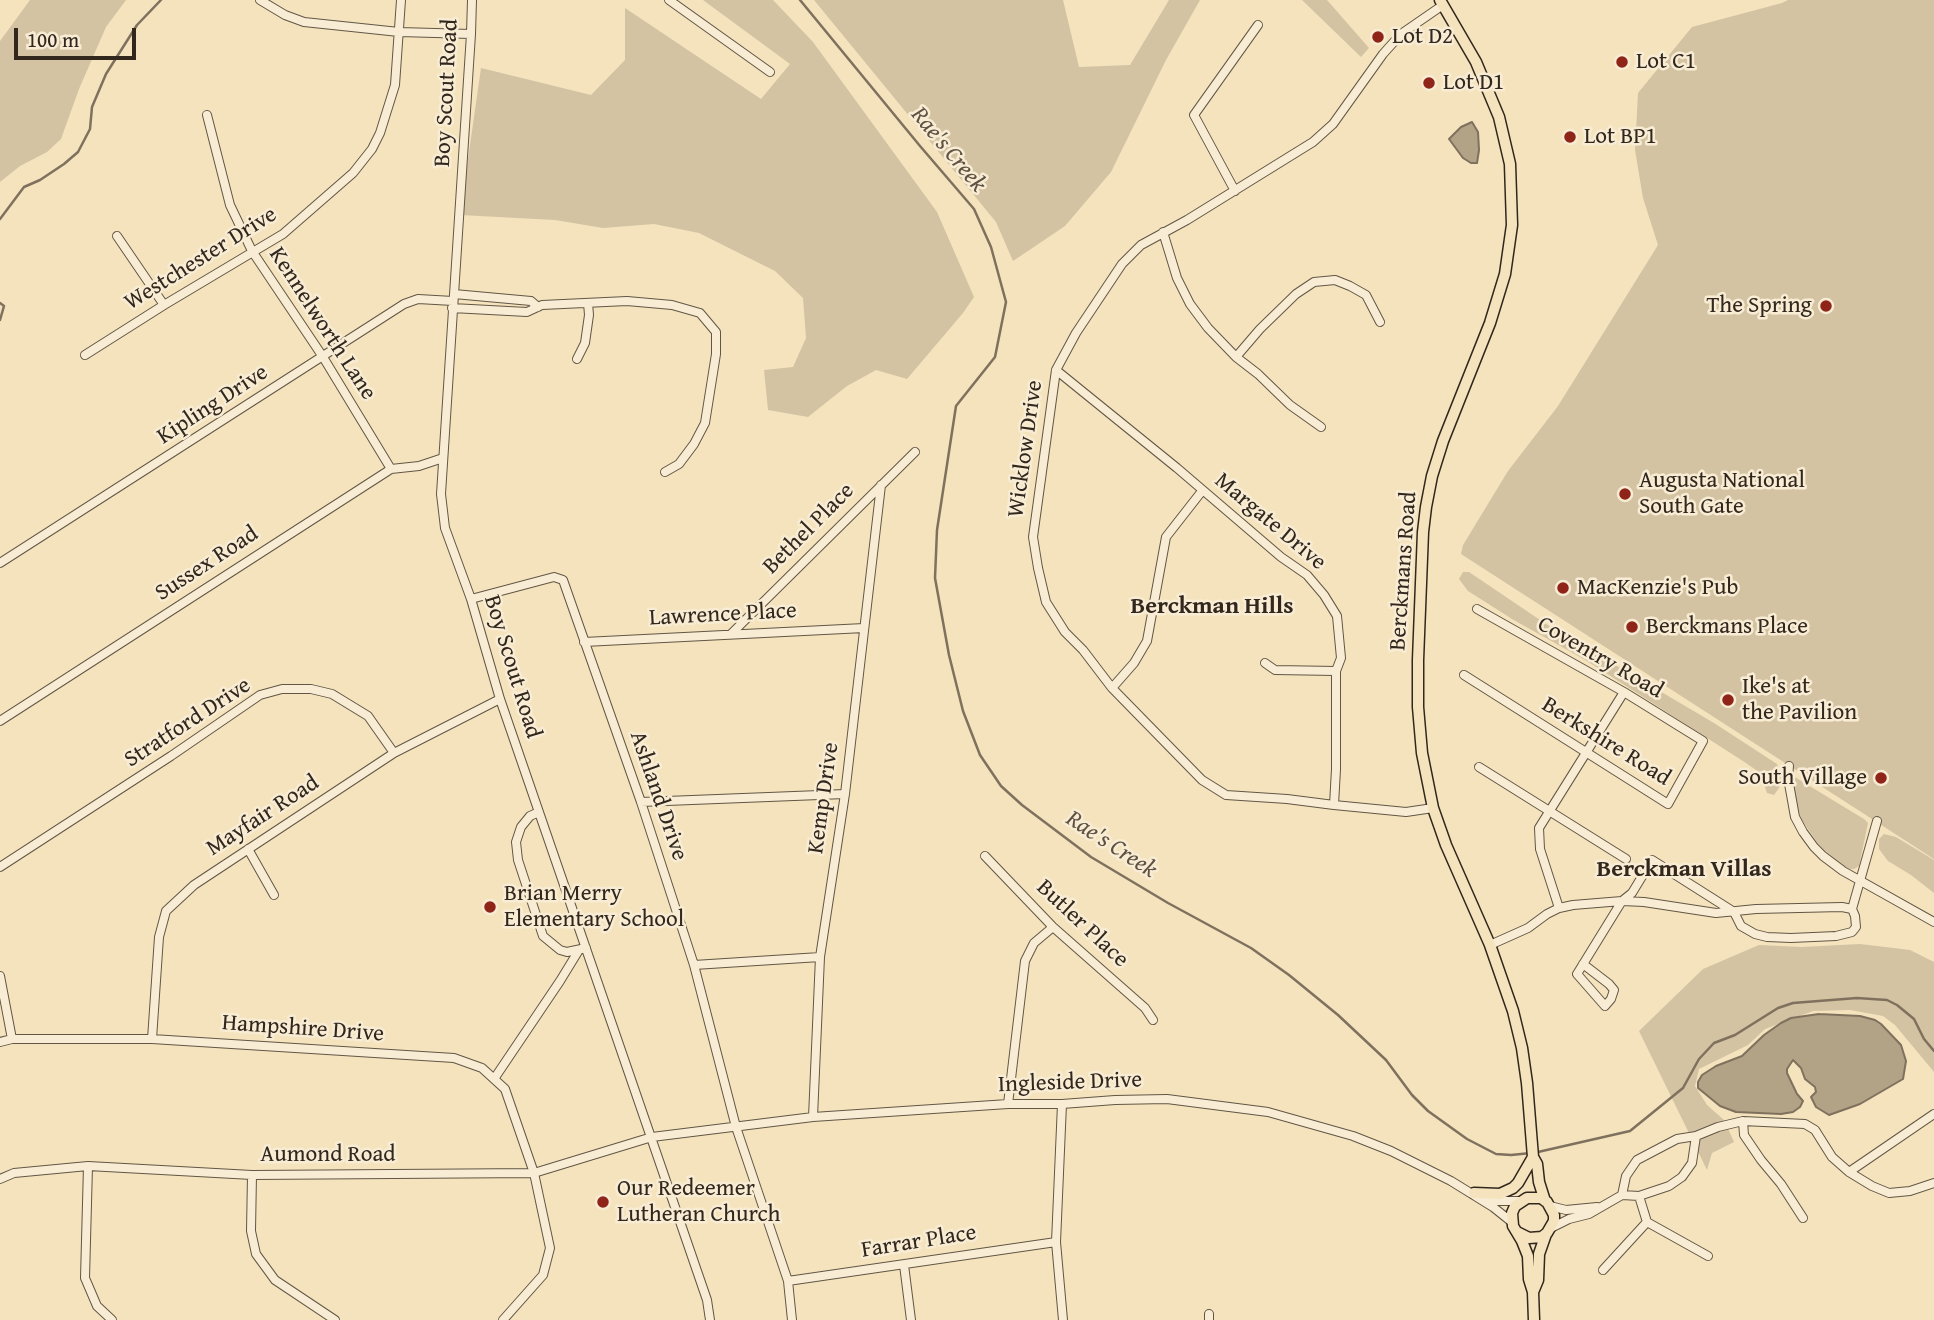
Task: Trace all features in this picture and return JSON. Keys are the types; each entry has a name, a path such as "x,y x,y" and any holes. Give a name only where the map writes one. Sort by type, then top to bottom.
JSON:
{"main road":[{"name":"Berckmans Road","path":"1442,3 1476,62 1499,117 1510,164 1512,225 1502,286 1443,441 1426,507 1419,706 1422,753 1433,808 1446,845 1490,945 1522,1048 1531,1116 1527,1188 1521,1200"},
{"name":"Berckmans Road","path":"1530,1160 1537,1164 1539,1182 1547,1204"},
{"path":"1474,1194 1507,1191 1518,1183 1530,1160"},
{"path":"1533,1292 1538,1280 1539,1254 1554,1215 1547,1204 1534,1197 1521,1200 1512,1213 1528,1256 1528,1279 1533,1292 1534,1320"},
{"path":"1515,1227 1528,1238 1535,1238 1549,1231"}],"street":[{"name":"Westchester Drive","path":"85,355 283,234 353,173 372,149 396,85 401,0"},
{"name":"Boy Scout Road","path":"472,0 441,494 445,528 471,599 500,699 540,812 583,949 652,1137 707,1300 710,1320"},
{"path":"669,0 770,72"},
{"path":"264,2 303,22 399,32 471,34"},
{"name":"Wicklow Drive","path":"1433,808 1406,812 1226,795 1202,780 1112,688 1083,650 1065,632 1046,602 1033,537 1056,370 1076,333 1122,264 1141,245 1187,220 1313,142 1333,124 1401,34 1442,3"},
{"path":"1235,191 1194,115 1258,25"},
{"name":"Kennelworth Lane","path":"207,115 230,205 252,251 323,358 391,469"},
{"path":"1163,232 1177,278 1190,304 1208,328 1290,405 1321,427"},
{"path":"117,236 163,305"},
{"path":"1236,357 1296,294 1314,282 1335,280 1366,295 1380,322"},
{"name":"Kipling Drive","path":"0,563 404,304 418,299 530,300 538,307"},
{"name":"Kipling Drive","path":"453,301 527,312 542,305 627,301 672,305 700,313 716,332 716,354 705,423 679,464 665,471"},
{"path":"577,359 585,343 588,303"},
{"name":"Margate Drive","path":"1056,370 1178,468 1281,557 1307,575 1324,595 1337,616 1340,658 1336,671 1334,806"},
{"name":"Bethel Place","path":"731,634 915,452"},
{"name":"Sussex Road","path":"0,721 391,469 419,466 443,458"},
{"name":"Kemp Drive","path":"813,1117 820,957 845,794 881,485"},
{"path":"1112,688 1134,663 1146,641 1166,537 1202,491"},
{"name":"Ashland Drive","path":"471,599 554,577 563,580 641,802 694,965 736,1127 788,1281 792,1320"},
{"name":"Coventry Road","path":"1477,609 1624,692 1703,741"},
{"name":"Lawrence Place","path":"584,642 864,628"},
{"path":"1265,663 1275,670 1336,671"},
{"name":"Berkshire Road","path":"1464,675 1668,804 1703,741"},
{"name":"Stratford Drive","path":"0,867 171,757 260,695 282,689 311,689 332,694 368,716 394,753"},
{"path":"1559,908 1540,849 1539,828 1624,692"},
{"name":"Mayfair Road","path":"152,1039 159,937 166,911 194,885 394,753 500,699"},
{"path":"1788,766 1795,817 1803,832 1823,856 1843,871 1934,922"},
{"path":"1479,767 1626,859"},
{"path":"641,802 845,794"},
{"path":"540,812 530,816 521,827 516,842 518,860 543,936 567,952 583,949"},
{"path":"1852,909 1877,821"},
{"path":"248,849 274,895"},
{"name":"Butler Place","path":"985,856 1053,927 1145,1008 1153,1020"},
{"path":"1490,945 1528,928 1559,908 1622,901 1708,913 1734,912 1779,908 1842,906 1852,909 1856,916 1856,927 1852,932 1817,937 1767,937 1755,934 1741,926 1734,912 1652,860 1632,893 1622,901 1583,964 1577,974 1605,1006 1614,990 1583,964"},
{"path":"1008,1104 1026,961 1034,943 1053,927"},
{"path":"494,1079 583,949"},
{"path":"694,965 820,957"},
{"path":"0,976 12,1039"},
{"name":"Hampshire Drive","path":"0,1042 12,1039 152,1039 454,1058 482,1068 505,1089 534,1173 550,1248 543,1275 503,1320"},
{"name":"Ingleside Drive","path":"652,1137 813,1117 1008,1104 1167,1100 1268,1112 1353,1136 1391,1151 1474,1194 1503,1213 1515,1227"},
{"path":"1062,1104 1056,1242 1063,1320"},
{"path":"1849,1172 1934,1114"},
{"path":"1743,1121 1744,1135 1803,1218"},
{"path":"1622,1195 1626,1176 1637,1160 1678,1139 1743,1121 1805,1124 1815,1130 1832,1157 1849,1172 1871,1186 1889,1193 1910,1191 1934,1183"},
{"path":"1549,1231 1569,1219 1589,1214 1622,1195 1639,1196 1669,1186 1682,1178 1692,1163 1696,1136"},
{"name":"Aumond Road","path":"0,1179 14,1173 88,1166 252,1175 534,1173 652,1137"},
{"path":"88,1166 85,1278 97,1306 112,1320"},
{"path":"252,1175 251,1231 256,1254 275,1280 335,1320"},
{"name":"Ingleside Drive","path":"1474,1194 1497,1201 1521,1200"},
{"path":"1639,1196 1647,1222 1707,1256"},
{"path":"1547,1204 1566,1210 1600,1207"},
{"path":"1603,1270 1647,1222"},
{"name":"Farrar Place","path":"788,1281 1056,1242"},
{"path":"904,1265 911,1320"}],"shaded area":[{"path":"30,0 126,0 106,27 61,139 47,152 20,166 0,182 0,41"},
{"path":"703,0 773,0 813,42 937,212 974,297 907,379 876,370 847,386 808,417 768,410 764,370 793,367 806,338 803,298 775,271 699,233 654,224 603,228 555,220 460,215 481,68 591,95 625,60 625,8 761,99 790,64"},
{"path":"814,0 1063,0 1079,67 1130,65 1169,0 1200,0 1166,60 1111,172 1065,226 1013,261 996,222"},
{"path":"1302,0 1327,0 1369,48 1361,57"},
{"path":"1788,0 1934,0 1934,859 1461,554 1463,545 1508,471 1558,406 1658,245 1643,198 1635,150 1638,93 1692,27"},
{"path":"1472,122 1478,132 1477,163 1463,158 1449,139 1461,127"},
{"path":"1463,572 1469,572 1546,624 1714,723 1777,764 1781,776 1779,788 1774,795 1767,793 1763,775 1746,763 1587,661 1468,591 1459,579"},
{"path":"1793,776 1868,823 1859,866 1850,869 1838,863 1819,845 1801,819"},
{"path":"1884,834 1896,837 1934,860 1934,893 1888,861 1879,849 1879,839"},
{"path":"1860,944 1910,950 1934,962 1934,1072 1895,1025 1883,1016 1850,1010 1813,1011 1765,1029 1748,1045 1699,1069 1695,1086 1707,1105 1724,1120 1734,1142 1712,1153 1707,1170 1639,1031 1703,969 1759,945 1801,947"},
{"path":"1819,1014 1860,1016 1881,1024 1901,1045 1906,1061 1903,1079 1860,1104 1829,1115 1816,1107 1811,1097 1816,1092 1815,1087 1805,1079 1801,1068 1793,1060 1787,1073 1803,1101 1793,1112 1736,1112 1720,1106 1698,1088 1702,1075 1716,1066 1742,1056 1781,1023 1791,1018"}],"waterway":[{"name":"Rae's Creek","path":"0,219 24,187 40,180 78,152 90,129 92,107 106,74 137,25 161,0"},
{"name":"Rae's Creek","path":"800,0 974,209 991,247 1006,302 995,357 956,406 937,530 935,578 949,655 963,711 980,755 1001,786 1091,857 1251,948 1289,975 1338,1015 1386,1060 1412,1095 1428,1111 1467,1139 1496,1154 1531,1153"},
{"name":"Rae's Creek","path":"0,303 4,306 0,320"},
{"name":"Rae's Creek","path":"1538,1152 1630,1131 1683,1088 1699,1059 1714,1043 1735,1035 1778,1008 1793,1003 1857,998 1887,1000 1914,1019 1924,1039 1934,1051"}],"place":[{"name":"Lot D2","path":"1378,37"},
{"name":"Lot C1","path":"1622,62"},
{"name":"Lot D1","path":"1429,83"},
{"name":"Lot BP1","path":"1570,137"},
{"name":"The Spring","path":"1826,306"},
{"name":"Augusta National South Gate","path":"1625,494"},
{"name":"MacKenzie's Pub","path":"1563,588"},
{"name":"Berckmans Place","path":"1632,627"},
{"name":"Ike's at the Pavilion","path":"1728,700"},
{"name":"South Village","path":"1881,778"},
{"name":"Brian Merry Elementary School","path":"490,907"},
{"name":"Our Redeemer Lutheran Church","path":"603,1202"}],"district":[{"name":"Berckman Hills","path":"1212,607"},
{"name":"Berckman Villas","path":"1684,870"}]}
